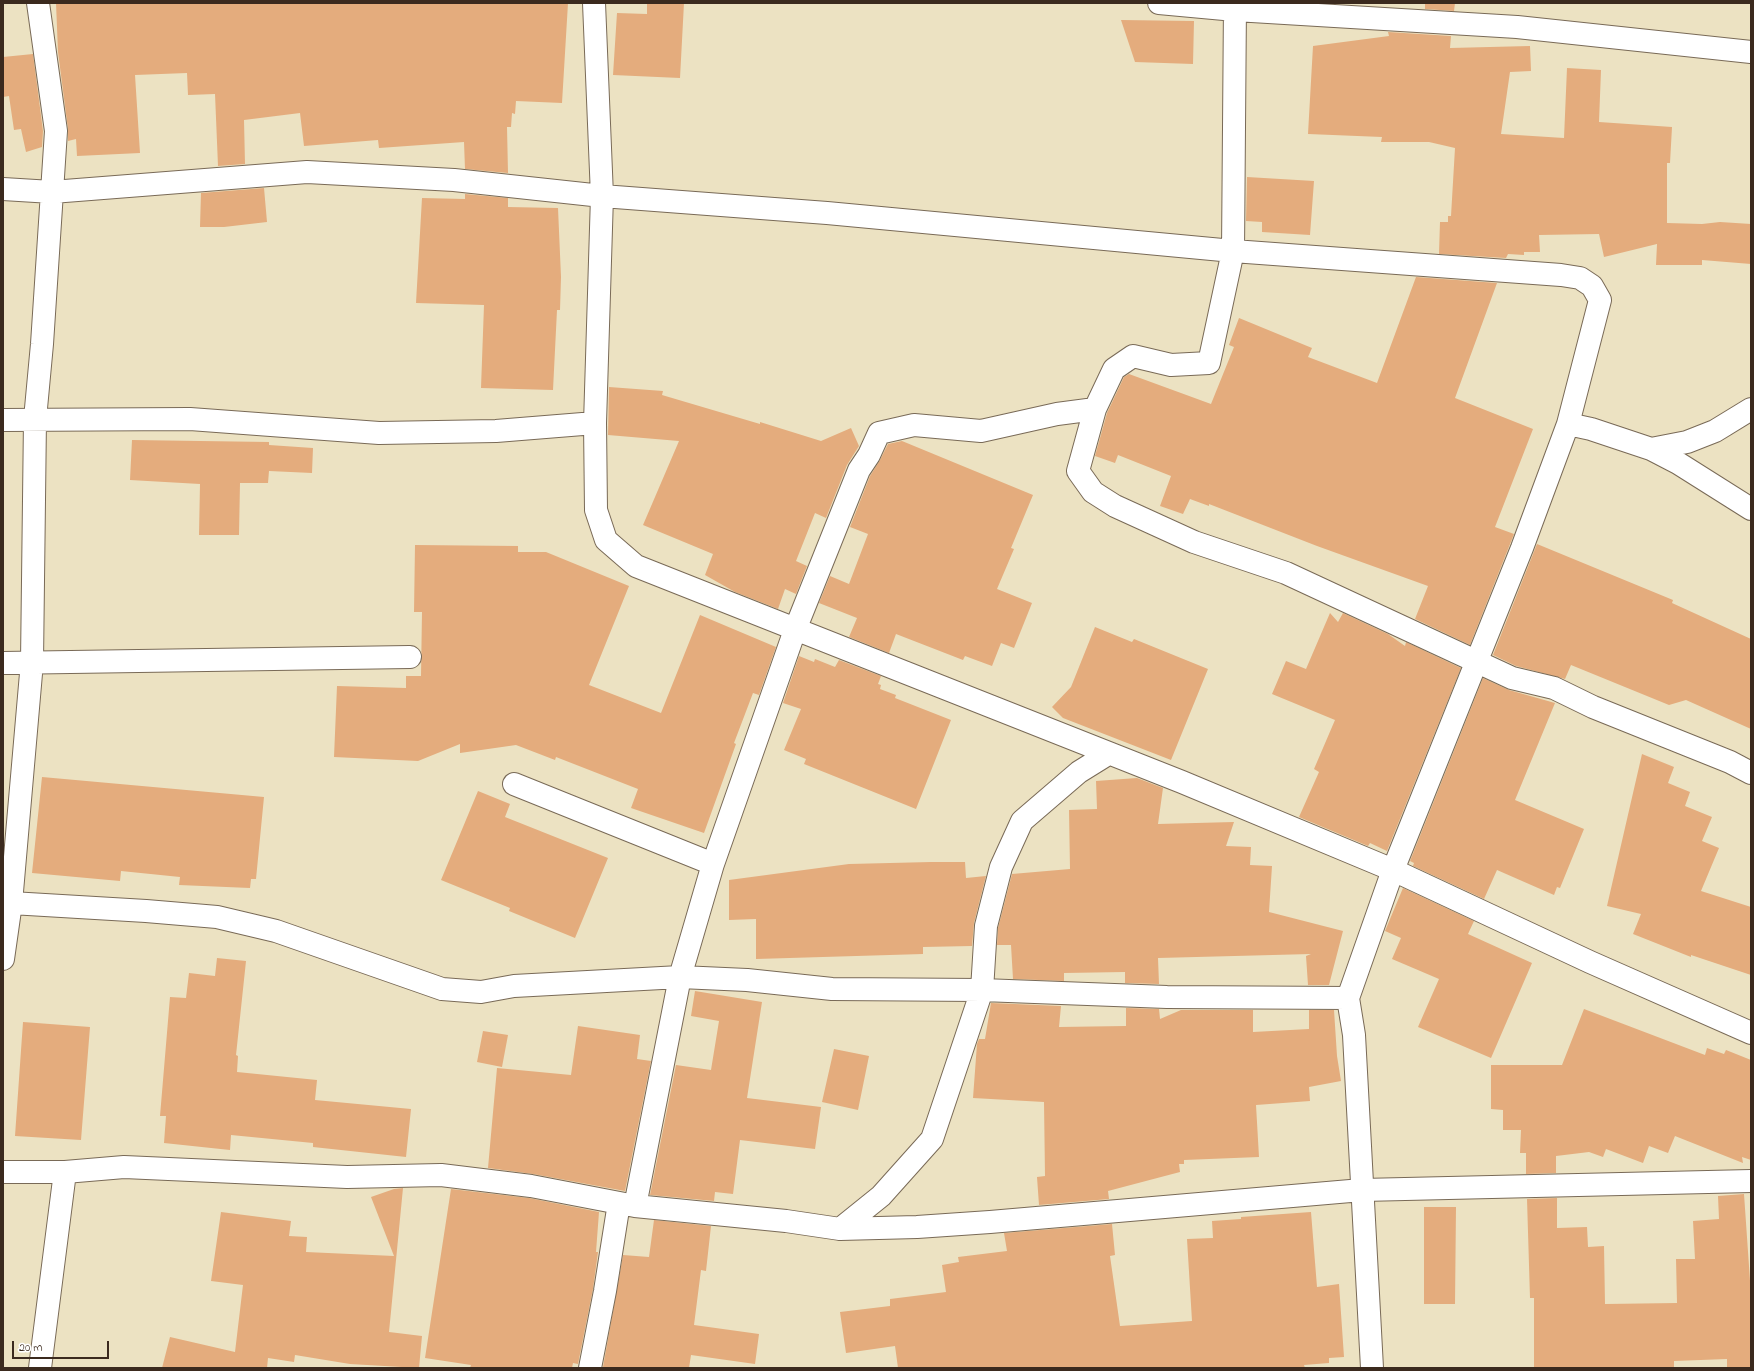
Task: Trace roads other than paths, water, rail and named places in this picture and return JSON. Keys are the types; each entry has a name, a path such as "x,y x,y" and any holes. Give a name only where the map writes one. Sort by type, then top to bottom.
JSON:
{"street":[{"path":"3,959 7,903 32,662 35,419 43,336 56,131 38,3"},
{"path":"594,3 602,196 596,423 596,510 606,540 636,566 1182,782 1393,870 1590,962 1751,1033"},
{"path":"1159,3 1517,27 1751,52"},
{"path":"1235,7 1233,251 1209,363 1171,365 1133,356 1114,369 1095,409 1078,471 1093,492 1115,506 1194,542 1286,574 1476,660 1512,678 1554,688 1593,707 1730,762 1751,773"},
{"path":"3,189 52,192 307,172 454,180 602,196 827,213 1233,251 1580,278 1592,286 1600,300 1568,424 1522,548 1393,870 1348,998 1354,1035 1372,1368"},
{"path":"590,1368 606,1291 680,977 712,864 795,630 859,470 869,455 880,433 914,425 981,431 1057,414 1095,409"},
{"path":"1651,449 1687,442 1715,431 1751,409"},
{"path":"3,420 190,418 379,433 496,431 596,423"},
{"path":"1568,424 1591,429 1651,449 1678,463 1751,509"},
{"path":"3,663 410,657"},
{"path":"840,1228 881,1196 932,1139 982,990 986,926 1001,867 1022,820 1078,772 1108,754"},
{"path":"514,784 712,864"},
{"path":"7,903 146,910 217,917 276,931 442,988 481,992 514,986 680,977 747,980 832,988 982,990 1167,997 1348,998"},
{"path":"3,1172 65,1172 124,1167 346,1176 441,1175 531,1186 627,1204 840,1228 917,1227 990,1222 1362,1190 1751,1181"},
{"path":"40,1368 65,1172"}]}
